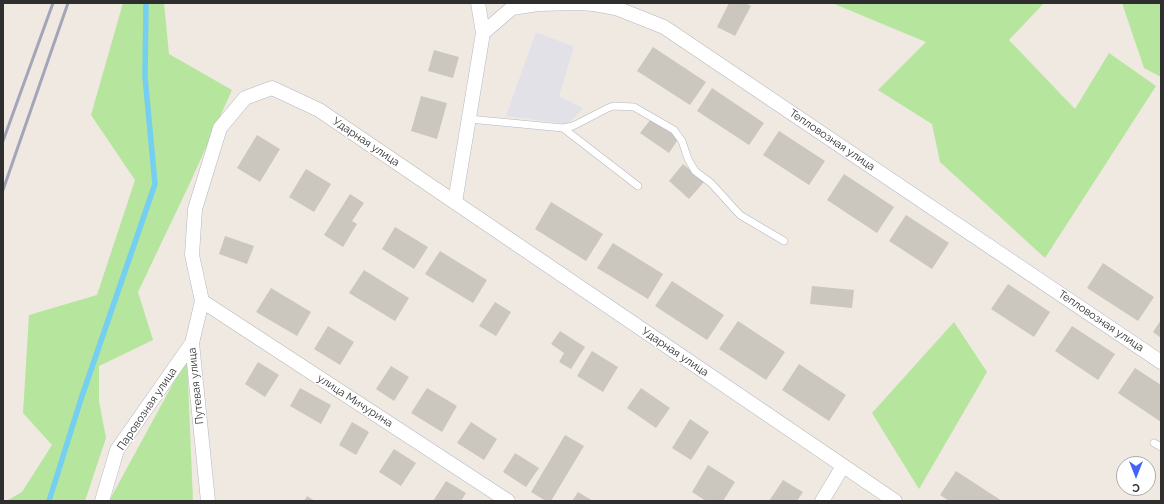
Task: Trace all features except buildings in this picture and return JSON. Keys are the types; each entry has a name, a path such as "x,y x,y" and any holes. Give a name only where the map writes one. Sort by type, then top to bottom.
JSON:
{"street":[{"path":"455,202 483,33 478,3"},
{"name":"Тепловозная улица","path":"483,33 514,6 538,4 594,4 616,8 664,28 1161,362"},
{"name":"Ударная улица","path":"272,88 319,110 895,501"},
{"name":"Путевая улица","path":"208,501 192,343 202,301 192,255 195,209 220,128 245,98 272,88"},
{"name":"улица Мичурина","path":"202,301 508,501"},
{"name":"Паровозная улица","path":"102,501 117,450 192,343"},
{"path":"822,501 843,466"}],"lane":[{"path":"468,119 563,128 573,126 614,106 634,107 674,130 682,141 688,159 695,170 711,183 740,215 784,241"},
{"path":"563,128 638,186"},
{"path":"1154,442 1161,447"}],"shaded area":[{"path":"536,32 574,47 559,96 583,108 568,124 506,116"}],"green space":[{"path":"123,3 164,3 169,54 232,90 138,292 153,340 99,366 99,401 106,438 85,501 6,501 22,492 52,445 23,413 29,315 97,295 135,180 91,115"},
{"path":"832,3 1044,3 1009,40 1075,109 1109,53 1156,86 1045,258 940,162 932,124 878,90 926,42"},
{"path":"1122,3 1161,3 1161,77 1144,68"},
{"path":"954,322 987,372 919,489 872,413"},
{"path":"187,358 193,501 109,501"}],"waterway":[{"path":"49,501 81,399 155,184 145,77 146,3"}],"railway":[{"path":"3,141 53,3"},
{"path":"3,190 68,3"}]}
